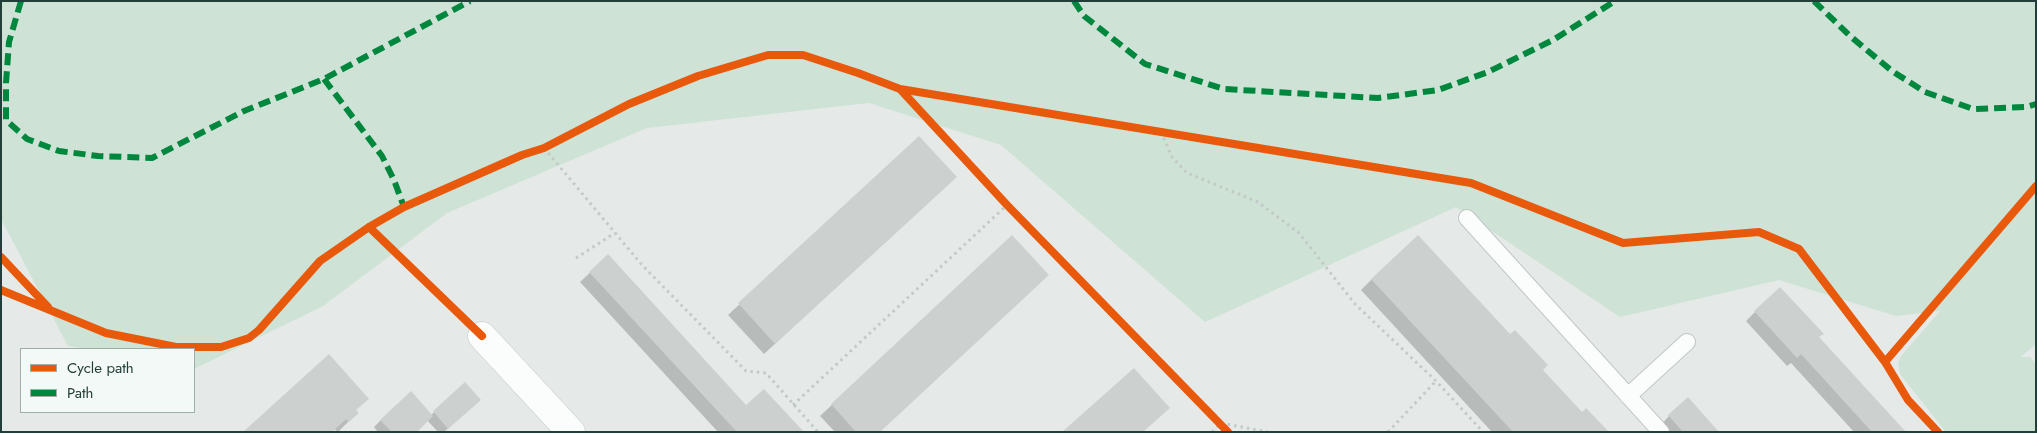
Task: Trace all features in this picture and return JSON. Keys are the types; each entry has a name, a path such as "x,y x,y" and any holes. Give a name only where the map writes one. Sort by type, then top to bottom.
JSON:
{"street":[{"path":"482,336 571,432"}],"lane":[{"path":"1467,218 1661,432"},
{"path":"1628,396 1687,342"}],"path":[{"path":"1151,130 1171,134"},
{"path":"1161,132 1172,157 1187,173 1258,202 1298,233 1355,304 1436,381 1483,432"},
{"path":"543,148 642,265 746,371 766,373 818,432"},
{"path":"1000,198 1014,212"},
{"path":"793,405 1007,205"},
{"path":"576,258 615,233"},
{"path":"1388,432 1436,381"},
{"path":"1214,416 1228,432"},
{"path":"1212,432 1221,423"},
{"path":"1221,423 1268,432"}],"green space":[{"path":"1,1 2036,1 2036,344 2021,357 2030,357 2036,364 2036,432 1946,432 1900,374 1898,363 1901,356 1940,311 1896,316 1779,280 1620,317 1456,207 1205,322 1001,145 869,103 647,128 447,213 323,306 195,369 195,348 81,348 68,346 1,219"}],"building":[{"path":"919,136 957,177 775,344 738,303"},
{"path":"1012,235 1049,275 880,432 856,432 831,404"},
{"path":"1418,235 1510,334 1515,330 1548,365 1543,370 1582,412 1586,408 1609,432 1513,432 1371,279"},
{"path":"608,254 746,405 764,389 804,432 737,432 589,272"},
{"path":"1780,287 1824,334 1819,337 1906,432 1872,432 1801,354 1797,358 1754,311"},
{"path":"329,354 369,399 356,410 359,413 349,422 346,419 332,432 243,432"},
{"path":"1134,368 1170,408 1143,432 1062,432"},
{"path":"465,382 481,400 448,429 433,411"},
{"path":"411,391 433,416 417,432 392,432 380,420"},
{"path":"1688,397 1719,432 1683,432 1668,415"}],"marked path":[{"path":"21,1 9,42 6,120 27,139 59,151 98,156 152,158 244,111 324,79 470,1"},
{"path":"1074,1 1084,16 1145,64 1224,89 1378,98 1438,90 1488,72 1553,40 1615,1"},
{"path":"1814,1 1850,36 1892,71 1925,92 1973,109 2026,107 2036,104"},
{"path":"324,79 382,156 394,180 404,207"}],"cycle path":[{"path":"1,290 106,333 176,347 221,347 249,338 259,330 320,261 369,227 404,207 522,155 544,148 629,104 698,76 768,55 803,55 900,89 1471,183 1623,243 1759,232 1799,249 1885,362 1908,400 1938,432"},
{"path":"900,89 1007,205 1228,432"},
{"path":"1885,362 2036,186"},
{"path":"369,227 482,336"},
{"path":"1,257 48,307"}]}
